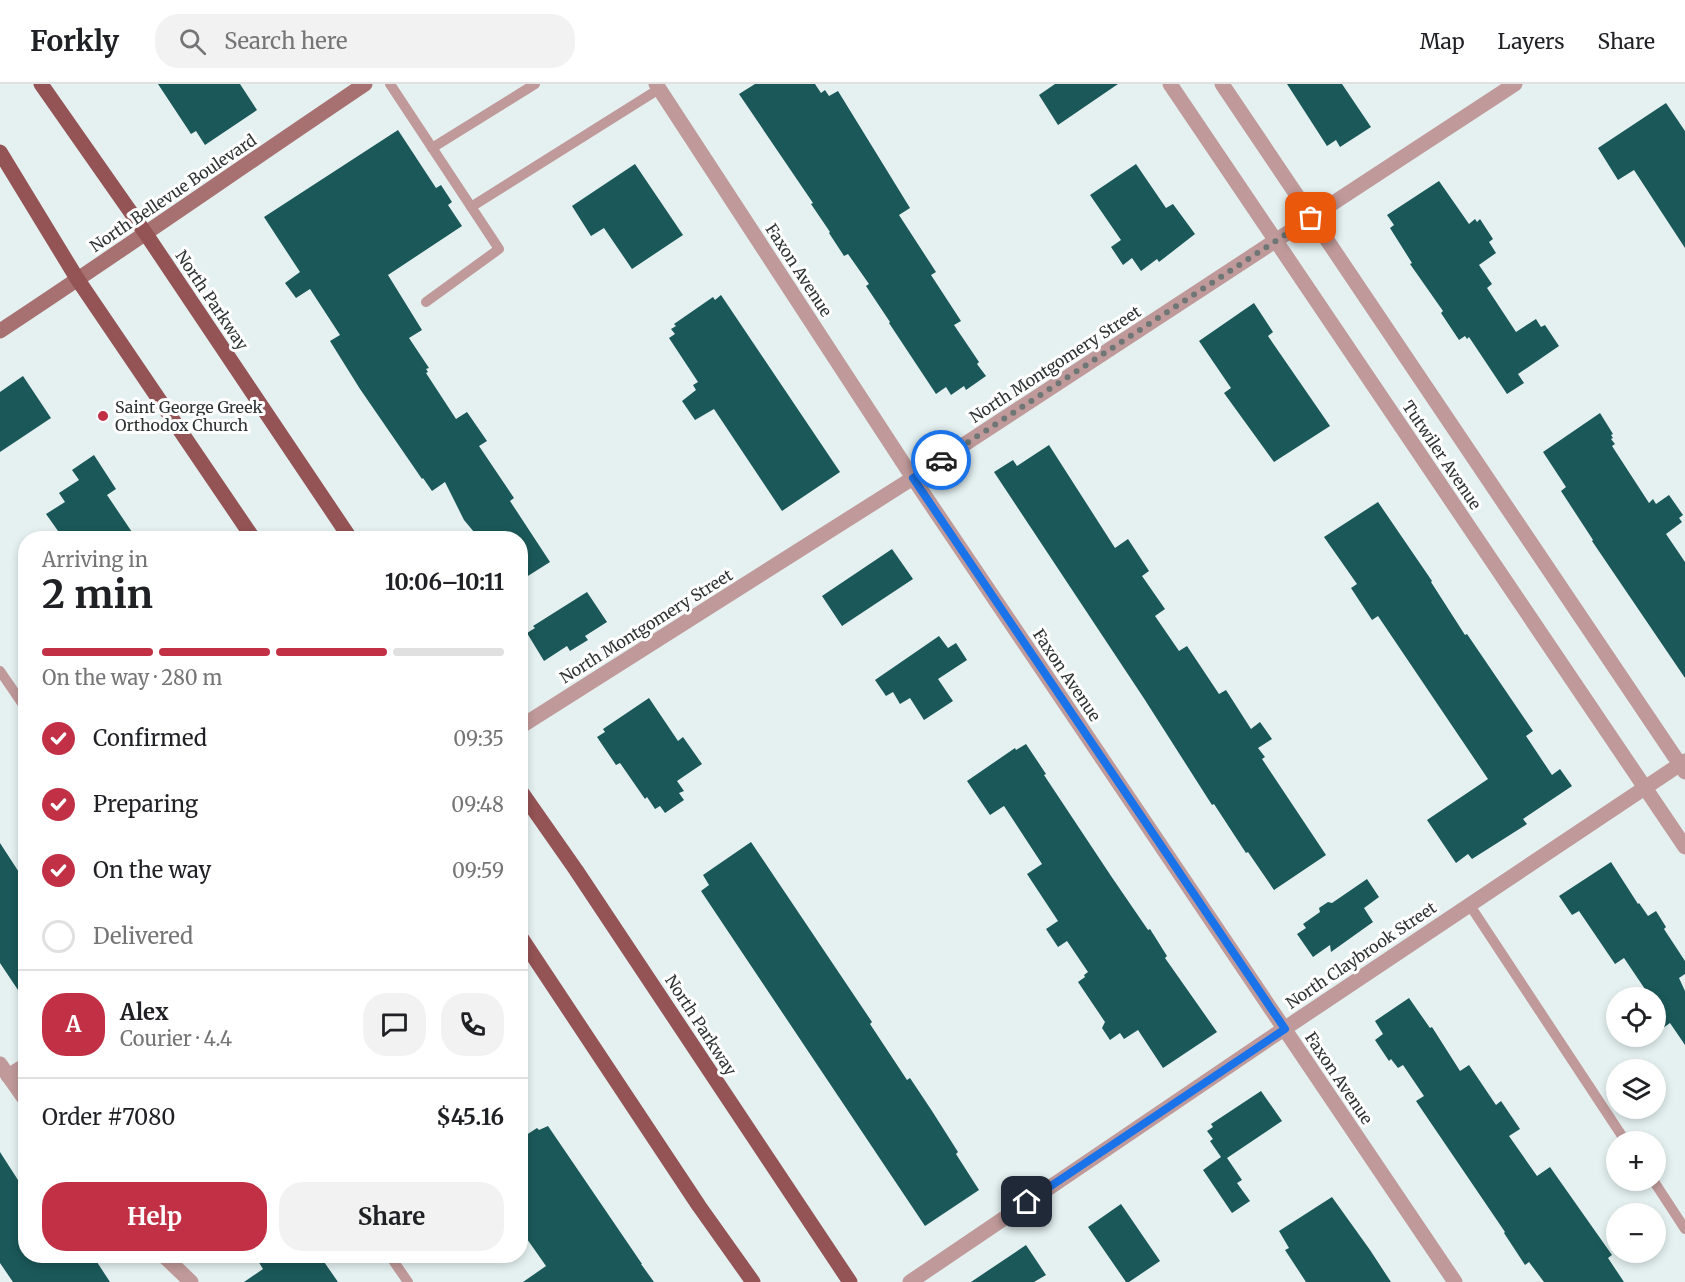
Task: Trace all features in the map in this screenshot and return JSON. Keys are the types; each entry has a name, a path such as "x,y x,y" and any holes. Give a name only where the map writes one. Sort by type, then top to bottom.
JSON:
{"main road":[{"name":"North Parkway","path":"41,84 146,234 345,531"},
{"path":"0,152 78,280 248,531"},
{"name":"North Parkway","path":"528,801 850,1282"},
{"path":"528,948 699,1206 753,1282"}],"street":[{"name":"North Bellevue Boulevard","path":"0,331 365,84"},
{"name":"Tutwiler Avenue","path":"1170,84 1685,847"},
{"name":"Tutwiler Avenue","path":"1222,84 1683,765"},
{"name":"North Montgomery Street","path":"528,722 913,478 1515,84"},
{"name":"Faxon Avenue","path":"658,86 913,478 1455,1282"},
{"name":"North Claybrook Street","path":"910,1282 1469,904 1645,787 1683,765"},
{"path":"4,1070 18,1090"},
{"path":"171,1263 191,1282"}],"lane":[{"path":"390,84 499,249 426,302"},
{"path":"432,148 535,84"},
{"path":"471,207 658,86"},
{"path":"0,671 18,698"},
{"path":"1469,904 1619,1131"},
{"path":"1660,1191 1685,1229"},
{"path":"395,1263 408,1282"}],"building":[{"path":"158,84 240,84 257,110 205,145 196,131 191,134"},
{"path":"755,84 815,84 821,93 825,90 829,96 838,91 910,208 899,215 936,272 931,275 961,321 954,325 986,376 966,390 964,386 951,395 946,387 936,394 866,286 869,284 848,254 844,256 811,204 813,203 739,94"},
{"path":"1055,84 1118,84 1058,125 1039,95"},
{"path":"1287,84 1342,84 1371,127 1340,147 1336,140 1327,146"},
{"path":"1666,103 1685,131 1685,248 1634,170 1618,180 1598,148"},
{"path":"398,130 436,188 441,185 452,202 448,205 462,226 388,275 422,330 409,338 429,368 426,369 428,372 426,373 456,419 467,412 487,441 479,446 514,498 510,501 550,562 528,576 528,531 473,531 464,520 445,482 432,491 422,479 330,341 340,335 310,289 296,298 285,283 300,272 264,217"},
{"path":"635,164 683,235 632,269 604,228 591,236 572,206"},
{"path":"1136,164 1166,208 1173,204 1195,234 1159,262 1157,259 1141,271 1132,258 1123,265 1111,247 1121,240 1090,195"},
{"path":"1439,181 1469,224 1475,219 1477,222 1480,219 1493,239 1489,242 1496,253 1479,265 1492,284 1487,288 1516,332 1536,319 1541,327 1545,325 1559,346 1518,374 1524,383 1507,394 1469,337 1467,339 1465,336 1459,340 1441,313 1443,311 1410,264 1412,263 1390,228 1394,225 1387,215"},
{"path":"721,295 840,472 782,511 714,409 695,420 682,401 696,390 693,385 698,382 669,338 675,334 671,329 676,326 674,324 713,297 715,300"},
{"path":"1254,303 1273,332 1268,336 1330,426 1274,462 1224,393 1231,388 1199,341"},
{"path":"23,376 51,418 0,452 0,392"},
{"path":"1600,413 1613,434 1611,439 1615,444 1612,446 1649,503 1653,499 1656,504 1669,495 1683,515 1679,518 1682,522 1666,534 1685,562 1685,678 1592,541 1561,491 1566,487 1543,452"},
{"path":"1049,445 1115,548 1128,539 1149,571 1142,576 1165,609 1155,616 1179,651 1187,646 1219,694 1226,690 1251,729 1260,722 1272,739 1258,748 1265,757 1262,759 1326,855 1274,890 1214,804 1212,805 994,472 1013,460 1017,466"},
{"path":"94,455 116,489 107,495 131,531 58,531 46,514 65,502 59,493 79,480 72,470"},
{"path":"1378,502 1432,581 1465,635 1467,634 1533,731 1526,736 1552,775 1560,769 1572,786 1523,819 1527,824 1472,859 1468,854 1456,863 1427,820 1488,779 1378,616 1372,620 1351,588 1357,584 1324,537"},
{"path":"892,549 913,579 842,626 822,596"},
{"path":"587,592 607,622 585,636 588,640 570,651 567,646 544,661 528,635 535,628 533,626"},
{"path":"939,636 948,648 956,643 967,660 938,679 953,701 924,720 910,698 900,704 893,692 886,696 875,680"},
{"path":"649,698 678,741 683,737 702,764 677,781 684,791 679,793 684,800 665,813 660,806 655,809 647,797 645,799 620,763 616,765 597,737 605,732 603,729"},
{"path":"1026,744 1111,876 1148,930 1150,929 1167,956 1165,958 1217,1032 1163,1068 1138,1030 1124,1039 1120,1033 1110,1040 1102,1028 1105,1022 1078,982 1088,972 1067,941 1058,947 1046,929 1058,921 1027,874 1042,864 1004,806 990,815 967,781 1015,748 1016,750"},
{"path":"751,842 872,1022 870,1024 907,1080 910,1078 932,1111 979,1190 925,1226 701,891 709,885 703,875"},
{"path":"0,843 18,871 18,990 0,963"},
{"path":"1611,862 1648,916 1656,911 1666,927 1664,929 1685,961 1685,974 1679,978 1685,991 1685,1045 1670,1023 1666,1026 1666,987 1644,987 1624,958 1615,964 1579,911 1572,915 1559,896"},
{"path":"1367,879 1379,897 1364,908 1373,922 1331,952 1330,945 1313,957 1297,934 1306,928 1303,924 1320,912 1319,908 1328,902 1332,903"},
{"path":"1409,998 1430,1028 1432,1027 1460,1071 1469,1065 1496,1105 1501,1101 1520,1129 1509,1136 1537,1176 1550,1167 1606,1246 1606,1263 1611,1263 1624,1282 1544,1282 1529,1262 1525,1265 1416,1101 1424,1096 1403,1065 1398,1068 1391,1059 1389,1061 1375,1040 1383,1034 1375,1021"},
{"path":"1261,1091 1282,1121 1227,1158 1242,1180 1237,1183 1250,1201 1232,1213 1203,1170 1221,1157 1210,1141 1213,1139 1207,1131 1213,1127 1211,1124"},
{"path":"548,1126 654,1282 523,1282 546,1266 528,1240 528,1134 537,1128 539,1130"},
{"path":"0,1152 18,1180 18,1263 98,1263 110,1282 13,1282 0,1263"},
{"path":"1332,1197 1391,1282 1306,1282 1285,1250 1289,1248 1279,1231"},
{"path":"1121,1204 1160,1261 1129,1282 1126,1282 1088,1227"},
{"path":"1026,1245 1046,1275 1034,1282 971,1282"},
{"path":"259,1263 325,1263 338,1282 244,1282 263,1269"}],"way so far":[{"path":"941,460 1311,218"}],"place":[{"name":"Saint George Greek Orthodox Church","path":"103,416"}],"route":[{"path":"941,460 913,478 1285,1029 1027,1202"}]}
